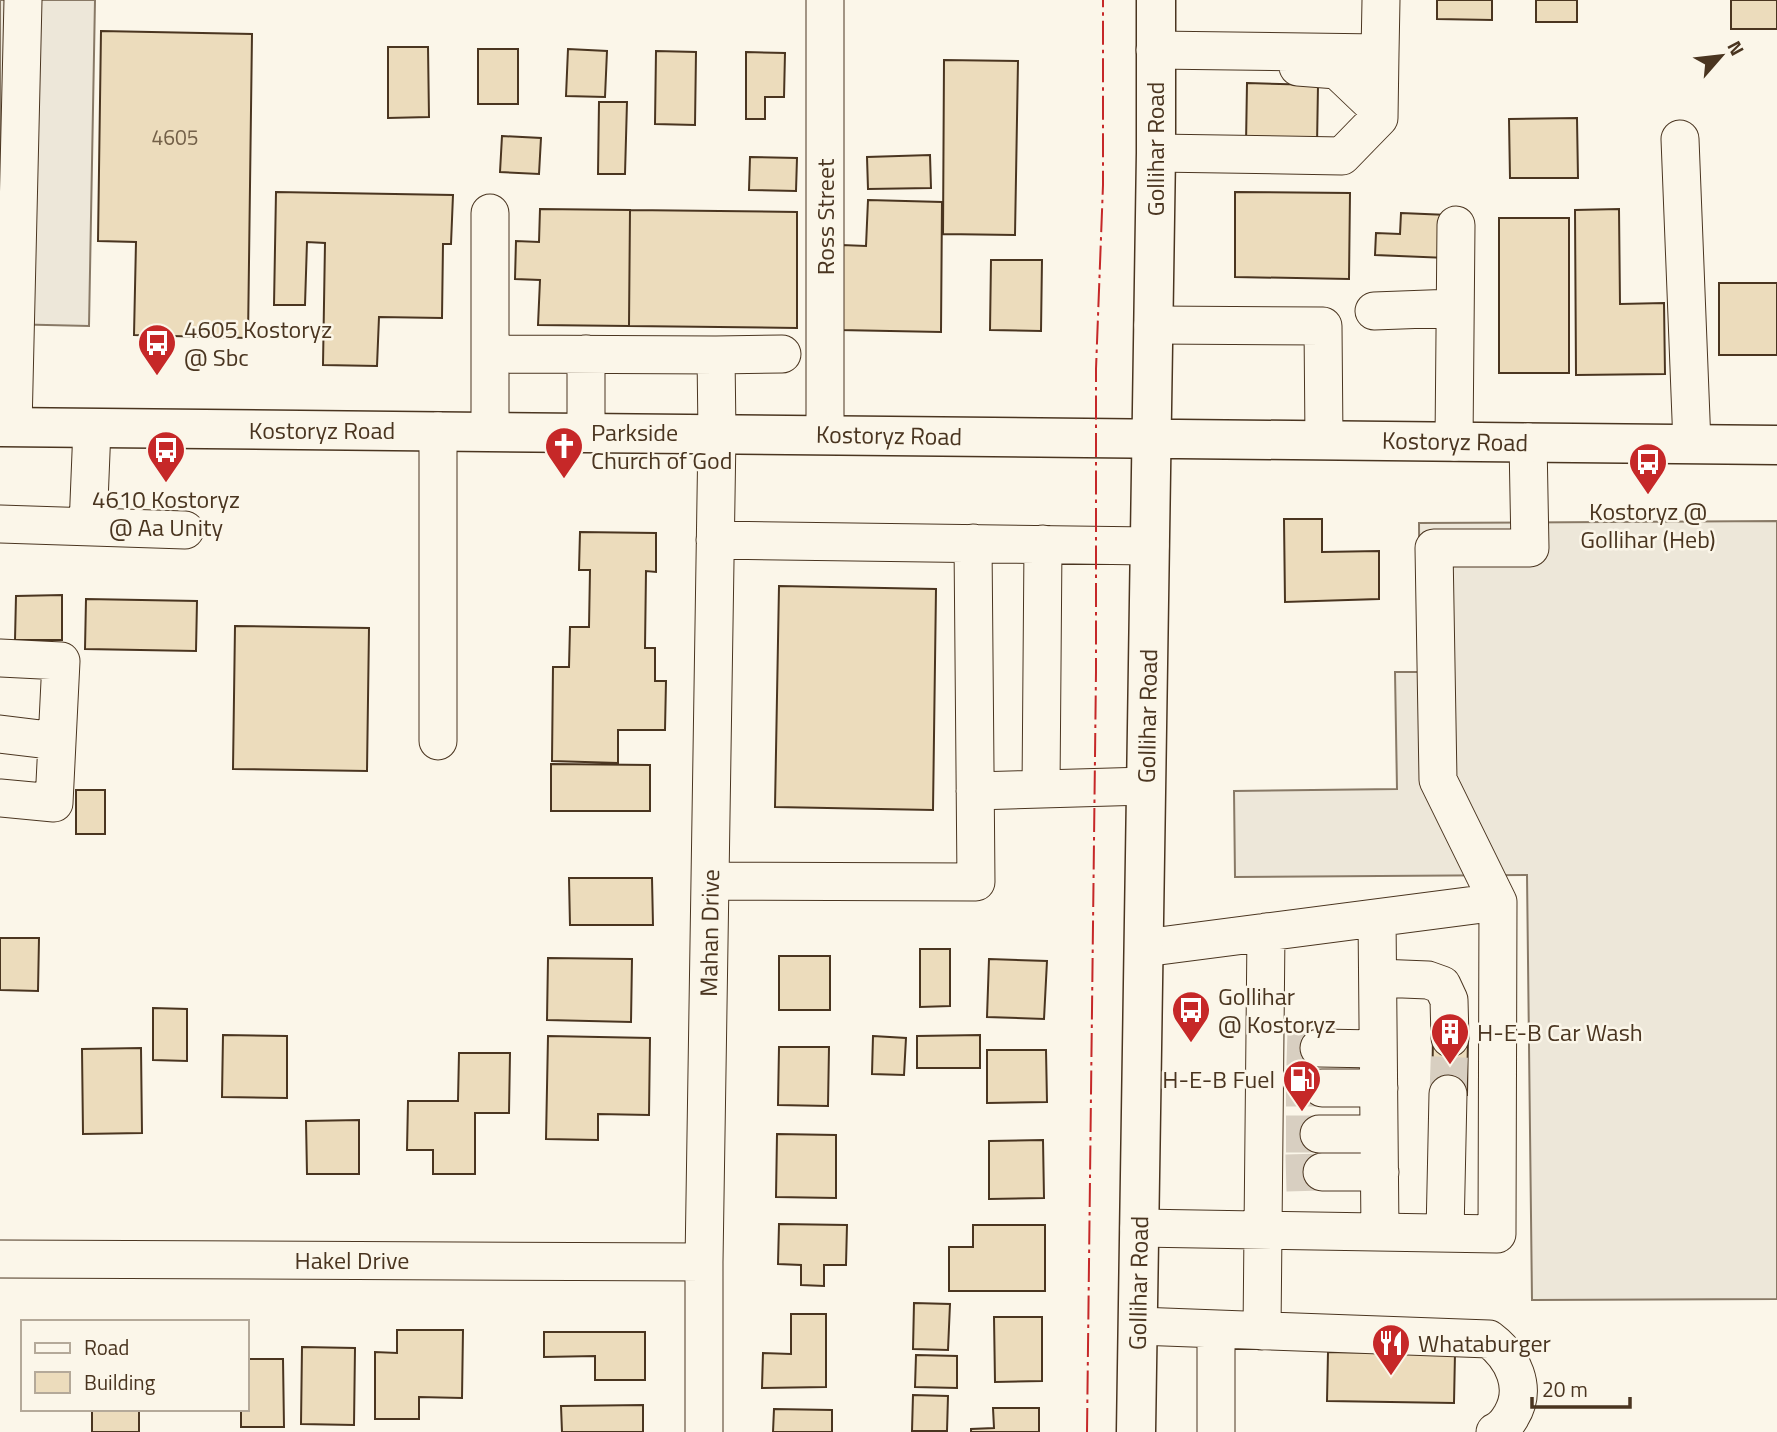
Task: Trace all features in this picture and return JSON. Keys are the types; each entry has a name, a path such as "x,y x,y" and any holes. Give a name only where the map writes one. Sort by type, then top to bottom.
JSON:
{"main road":[{"name":"Gollihar Road","path":"1136,1432 1156,153 1156,0"},
{"name":"Kostoryz Road","path":"6,427 1777,445"}],"street":[{"path":"6,427 23,0"},
{"name":"Ross Street","path":"825,0 825,435"},
{"path":"1156,153 1342,156 1379,118 1381,0"},
{"path":"1155,50 1380,53"},
{"path":"1232,51 1251,64 1337,70 1379,110"},
{"path":"1680,139 1692,444"},
{"path":"490,213 490,432"},
{"path":"1454,442 1456,225"},
{"path":"1374,311 1455,308"},
{"path":"1153,325 1323,326 1324,440"},
{"path":"490,354 782,354"},
{"path":"586,354 586,433"},
{"name":"Mahan Drive","path":"704,1432 716,355"},
{"path":"88,527 93,428"},
{"path":"438,431 438,741"},
{"path":"1139,1228 1497,1234 1498,902 1438,780 1434,548 1530,548 1528,442"},
{"path":"0,524 185,530"},
{"path":"715,540 1150,546"},
{"path":"710,881 976,882 973,543"},
{"path":"1041,789 1043,544"},
{"path":"0,658 61,661 54,803 0,798"},
{"path":"0,734 57,741"},
{"path":"975,791 1146,786"},
{"path":"1144,948 1498,902"},
{"path":"1377,918 1380,1232"},
{"path":"1262,1331 1263,1230 1275,1172 1290,1135 1275,1088 1290,1048 1266,932"},
{"path":"1378,978 1428,980 1442,985 1448,1000 1450,1038"},
{"path":"1290,1048 1378,1049"},
{"path":"1322,1088 1379,1088"},
{"path":"1446,1233 1448,1094"},
{"path":"1290,1135 1380,1134"},
{"path":"1322,1172 1380,1172"},
{"name":"Hakel Drive","path":"0,1259 704,1262"},
{"path":"1138,1326 1489,1339 1503,1350 1513,1367 1519,1387 1518,1404 1501,1429 1495,1432"},
{"path":"1216,1329 1216,1432"}],"shaded area":[{"path":"0,0 95,0 89,326 4,324 0,283"},
{"path":"1777,521 1777,1299 1532,1300 1527,875 1235,877 1234,791 1397,789 1395,672 1420,672 1419,523"}],"building":[{"path":"1437,0 1492,0 1492,20 1437,19"},
{"path":"1536,0 1577,0 1577,22 1536,22"},
{"path":"1731,0 1777,0 1777,29 1731,29"},
{"path":"101,31 252,34 248,338 134,335 136,242 98,241"},
{"path":"388,47 428,47 429,117 388,118"},
{"path":"478,49 518,49 518,104 478,104"},
{"path":"568,49 607,51 605,97 566,96"},
{"path":"656,51 696,52 695,125 655,124"},
{"path":"746,52 785,53 784,97 765,97 765,119 746,119"},
{"path":"944,60 1018,61 1015,235 943,234"},
{"path":"1247,83 1318,85 1317,146 1246,144"},
{"path":"599,102 627,102 625,174 598,174"},
{"path":"1577,118 1578,178 1510,178 1509,119"},
{"path":"502,136 541,138 539,174 500,172"},
{"path":"930,155 931,188 868,189 867,157"},
{"path":"750,157 797,158 796,191 749,190"},
{"path":"276,192 453,195 451,244 443,244 442,318 379,317 377,366 323,365 325,243 307,242 305,305 274,305"},
{"path":"1235,192 1350,193 1349,279 1235,277"},
{"path":"868,200 942,202 941,332 839,330 842,245 866,246"},
{"path":"540,209 630,210 629,326 538,325 540,280 515,279 516,241 539,242"},
{"path":"1619,209 1620,304 1664,303 1665,374 1576,375 1575,210"},
{"path":"630,210 797,212 797,328 629,326"},
{"path":"1401,213 1448,215 1447,258 1375,255 1376,233 1400,234"},
{"path":"1499,218 1569,218 1569,373 1499,373"},
{"path":"991,260 1042,260 1041,331 990,330"},
{"path":"1719,283 1777,283 1777,355 1719,355"},
{"path":"1284,519 1322,519 1322,552 1379,551 1379,599 1285,602"},
{"path":"580,532 656,533 656,572 646,571 645,648 655,648 655,681 666,681 665,730 618,730 618,763 552,761 553,667 569,667 570,627 589,627 590,570 579,570"},
{"path":"779,586 936,589 933,810 775,807"},
{"path":"62,595 62,640 15,640 16,596"},
{"path":"86,599 197,601 196,651 85,649"},
{"path":"235,626 369,628 367,771 233,769"},
{"path":"551,764 650,765 650,811 551,811"},
{"path":"76,790 105,790 105,834 76,834"},
{"path":"569,878 652,878 653,925 570,925"},
{"path":"0,938 39,938 38,991 0,990"},
{"path":"920,949 950,949 950,1006 920,1007"},
{"path":"779,956 830,956 830,1010 779,1010"},
{"path":"548,958 632,959 631,1022 547,1020"},
{"path":"989,959 1047,961 1044,1019 987,1017"},
{"path":"153,1008 187,1009 187,1061 153,1060"},
{"path":"223,1035 287,1036 287,1098 222,1097"},
{"path":"980,1035 980,1068 917,1068 917,1036"},
{"path":"548,1036 650,1038 649,1115 598,1114 598,1140 546,1139"},
{"path":"873,1036 906,1038 904,1075 872,1074"},
{"name":"H-E-B Car Wash","path":"1433,1038 1468,1038 1467,1095 1432,1094"},
{"path":"779,1047 829,1047 828,1106 778,1105"},
{"path":"141,1048 142,1133 83,1134 82,1049"},
{"path":"987,1050 1046,1050 1047,1102 987,1103"},
{"path":"459,1053 510,1053 509,1113 475,1113 475,1174 433,1174 433,1150 407,1150 408,1101 458,1101"},
{"path":"359,1120 359,1174 307,1174 306,1121"},
{"path":"777,1134 836,1135 836,1198 776,1197"},
{"path":"1043,1140 1044,1198 989,1199 989,1141"},
{"path":"779,1224 847,1225 846,1265 824,1265 824,1286 801,1285 801,1265 778,1264"},
{"path":"973,1225 1045,1225 1045,1291 949,1291 949,1247 973,1247"},
{"path":"914,1303 950,1304 948,1350 913,1349"},
{"path":"791,1314 826,1314 826,1387 762,1388 763,1353 791,1354"},
{"path":"994,1317 1042,1317 1042,1381 995,1382"},
{"path":"397,1330 463,1330 462,1398 419,1397 419,1419 375,1419 375,1352 397,1353"},
{"path":"544,1332 645,1332 645,1380 595,1380 595,1356 544,1357"},
{"path":"302,1347 355,1348 354,1425 301,1424"},
{"name":"Whataburger","path":"1328,1352 1455,1353 1454,1403 1327,1401"},
{"path":"916,1355 957,1356 957,1388 915,1387"},
{"path":"248,1359 283,1359 284,1427 241,1427 241,1411 248,1411"},
{"path":"913,1395 948,1396 947,1431 912,1431"},
{"path":"643,1405 643,1432 562,1432 561,1406"},
{"path":"993,1408 1039,1408 1039,1432 971,1432 971,1429 994,1428"},
{"path":"774,1409 832,1410 832,1432 773,1432"},
{"path":"92,1411 139,1411 139,1432 92,1432"}],"tunnel":[{"path":"1448,1094 1450,1038"},
{"path":"1287,1047 1319,1048"},
{"path":"1286,1088 1322,1088"},
{"path":"1286,1134 1319,1134"},
{"path":"1286,1173 1322,1172"}],"power":[{"path":"1087,1432 1096,672 1096,369 1103,185 1103,0"}],"place":[{"name":"4605 Kostoryz @ Sbc","path":"157,377"},
{"name":"Parkside Church of God","path":"564,480"},
{"name":"4610 Kostoryz @ Aa Unity","path":"166,484"},
{"name":"Kostoryz @ Gollihar (Heb)","path":"1648,496"},
{"name":"Gollihar @ Kostoryz","path":"1191,1044"},
{"name":"H-E-B Car Wash","path":"1450,1066"},
{"name":"H-E-B Fuel","path":"1302,1113"},
{"name":"Whataburger","path":"1391,1377"}]}
